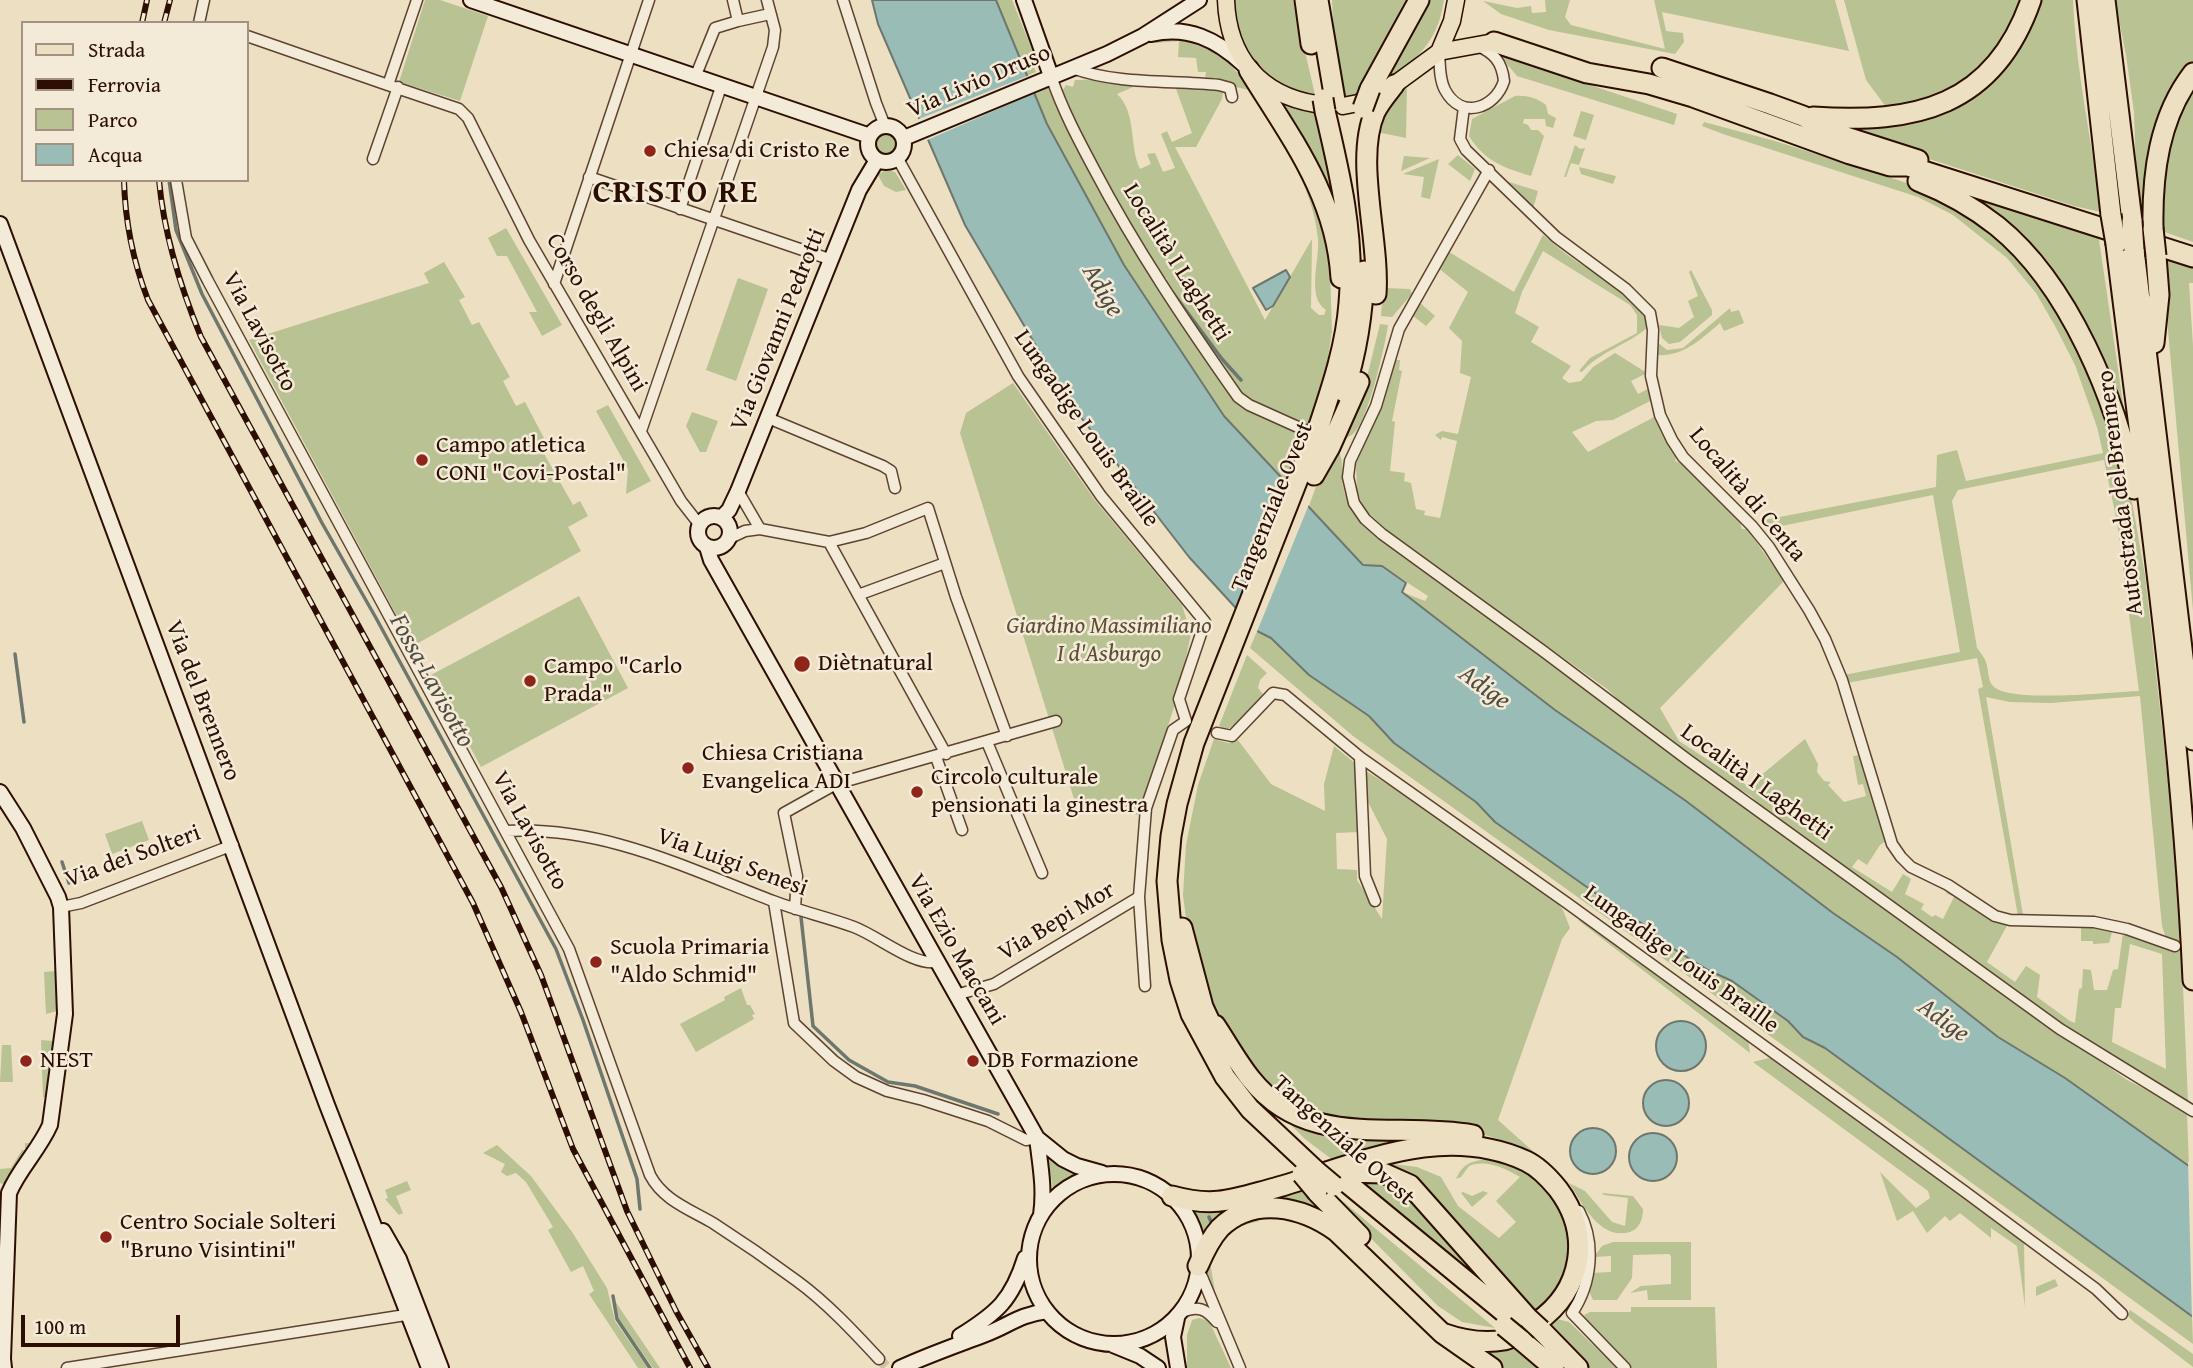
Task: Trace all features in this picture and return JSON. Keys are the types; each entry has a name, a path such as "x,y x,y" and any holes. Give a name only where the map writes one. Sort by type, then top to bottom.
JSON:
{"highway":[{"name":"Tangenziale Ovest","path":"1305,0 1335,106 1355,159 1363,259 1361,328 1354,363 1309,476 1233,660 1194,743 1171,836 1167,881 1172,940 1180,980 1191,1014 1225,1077 1250,1109 1263,1132 1527,1327 1571,1368"},
{"name":"Tangenziale Ovest","path":"1309,476 1338,369 1349,305 1350,242 1335,106 1318,0"},
{"path":"1335,106 1370,89 1419,0"},
{"path":"1802,116 1868,120 1913,114 1946,102 1975,84 2003,55 2021,25 2031,0"},
{"name":"Autostrada del Brennero","path":"2087,0 2111,215 2125,247 2150,375 2193,740"},
{"name":"Autostrada del Brennero","path":"2105,0 2132,221 2125,247 2188,873 2193,980"},
{"path":"1494,42 1605,77 1649,95 1729,121 1782,129 1890,166 1907,177 1954,198 1999,227 2022,250 2059,298 2087,350 2123,442 2138,513 2150,595 2163,630"},
{"path":"1247,68 1299,148 1319,186 1326,209 1340,269 1338,369"},
{"path":"1662,68 1802,116 1840,135 2193,247"},
{"path":"2150,375 2159,295 2153,228 2153,189 2157,160 2173,108 2193,73"},
{"path":"1309,476 1330,447 1357,388 1370,341 1377,276 1368,183 1368,147 1375,112 1394,85"},
{"path":"1890,166 1908,166 2193,257"},
{"name":"Tangenziale Ovest","path":"1233,660 1189,799 1181,838 1178,879 1183,935 1203,1007 1226,1055 1250,1090 1287,1128 1324,1177"},
{"path":"1203,1007 1251,1079 1282,1107 1303,1119 1332,1127 1443,1130 1476,1135 1499,1144 1527,1161 1550,1180 1568,1203 1576,1222 1578,1261 1574,1277 1563,1299 1507,1339 1491,1342 1457,1339 1442,1333"},
{"path":"1172,1196 1214,1203 1324,1177 1391,1151 1435,1145 1483,1148 1527,1161"},
{"path":"1324,1177 1383,1172 1410,1185 1527,1327 1578,1368"},
{"path":"1324,1177 1413,1289 1447,1319 1472,1330 1488,1333 1527,1327"},
{"path":"1198,1268 1208,1244 1222,1227 1245,1213 1269,1207 1304,1212 1336,1231 1442,1333 1492,1368"},
{"name":"Tangenziale Ovest","path":"1527,1327 1554,1368"}],"main road":[{"path":"471,0 870,136"},
{"path":"1024,0 1048,77"},
{"name":"Via Livio Druso","path":"904,138 1143,36 1199,0"},
{"path":"1226,0 1228,26 1247,68 1279,93 1335,106 1358,103 1394,85 1439,52 1494,42"},
{"path":"1439,52 1452,21 1456,0"},
{"name":"Via Livio Druso","path":"1143,36 1170,31 1199,34 1223,47 1247,68"},
{"path":"885,126 895,128 904,138 904,149 898,159 888,163 877,160 869,149 870,136 876,129 885,126"},
{"name":"Via Giovanni Pedrotti","path":"722,517 729,510 738,491 859,190 877,160"},
{"name":"Via del Brennero","path":"0,224 361,1194 429,1368"},
{"path":"713,515 722,517 731,530 727,541 717,548 707,547 698,536 699,524 713,515"},
{"name":"Via Ezio Maccani","path":"724,581 727,541"},
{"name":"Via Ezio Maccani","path":"707,547 711,560 829,787 937,962 1037,1138 1044,1196 1041,1215"},
{"path":"0,792 44,866 61,907"},
{"name":"Via dei Solteri","path":"4,1368 9,1194 50,1125 60,1063 65,1002 61,907"},
{"name":"Via Ezio Maccani","path":"1037,1138 1063,1159 1105,1174"},
{"path":"900,1368 937,1350 985,1321 1001,1307 1018,1279 1041,1215 1059,1194 1086,1179 1105,1174 1119,1174 1149,1181 1172,1196 1191,1223 1196,1236 1198,1268 1194,1289 1180,1315 1173,1337 1178,1368"},
{"name":"Via del Brennero","path":"361,1194 399,1259 411,1322 441,1368"},
{"path":"1030,1240 1029,1270 1043,1306 1077,1335 1092,1342 1112,1344 1146,1339 1165,1329 1180,1315"},
{"path":"937,1350 986,1334 1043,1306"},
{"path":"1112,1344 1140,1356 1158,1368"}],"street":[{"path":"203,21 204,0"},
{"path":"373,159 417,0"},
{"path":"554,284 649,0"},
{"path":"733,0 738,22"},
{"path":"641,431 774,38 775,30 767,0"},
{"path":"843,0 885,126"},
{"path":"696,75 715,28 770,14"},
{"path":"248,36 393,86"},
{"path":"1439,52 1446,93 1464,107 1480,107 1490,103 1504,81 1503,71 1493,55 1474,45"},
{"name":"Via Livio Druso","path":"1072,68 1141,82 1219,85 1230,88 1232,97"},
{"name":"Località I Laghetti","path":"1048,77 1122,219 1169,296 1238,397 1249,405 1309,432"},
{"path":"680,209 722,84"},
{"name":"Corso degli Alpini","path":"393,86 459,109 468,118 554,284 681,501 699,524"},
{"name":"Località di Centa","path":"1464,107 1461,143 1556,237 1626,289 1650,313 1653,330 1651,376 1660,415 1683,457 1752,526 1810,610 1842,680 1892,844 1905,862 2003,919 2094,922 2127,929 2175,946"},
{"name":"Lungadige Louis Braille","path":"898,159 1018,376 1115,514 1203,618 1205,622 1180,699 1186,721"},
{"name":"Località I Laghetti","path":"1489,170 1399,329 1376,406 1354,449 1348,477 1354,503 1365,519 1381,534 1544,651 1710,776 2060,1029 2193,1111"},
{"path":"589,177 832,260"},
{"name":"Via Lavisotto","path":"176,182 186,238 208,281 569,949 656,1187 800,1283 879,1359"},
{"path":"768,418 883,466 891,471 895,488"},
{"path":"1339,443 1354,449"},
{"path":"738,491 760,529"},
{"path":"727,541 760,529 829,542 866,533 928,508 956,597 1007,736"},
{"path":"829,542 941,755 962,830"},
{"path":"858,595 945,563"},
{"name":"Lungadige Louis Braille","path":"1217,733 1230,737 1235,735 1273,693 1285,695 1360,757 1567,903 1964,1191 2096,1289 2122,1314"},
{"path":"795,909 797,876 784,813 829,787 1056,721"},
{"name":"Via Bepi Mor","path":"1145,986 1139,897 1146,808 1173,730 1186,721"},
{"path":"987,742 1042,873"},
{"path":"1360,757 1365,876 1375,901"},
{"name":"Via Luigi Senesi","path":"506,831 537,829 583,834 691,867 774,902 872,934 921,962 937,962"},
{"name":"Via dei Solteri","path":"61,907 81,903 233,845"},
{"name":"Via Bepi Mor","path":"956,995 994,984 1139,897"},
{"path":"774,902 794,1023 834,1061 856,1077 887,1091 988,1121 1026,1140 1037,1138"},
{"path":"1527,1327 1572,1313 1584,1290 1591,1251 1586,1225 1569,1193 1559,1183 1550,1180"},
{"path":"1198,1268 1240,1368"},
{"path":"1180,1315 1189,1309 1202,1308 1222,1327"},
{"path":"1572,1313 1625,1368"},
{"path":"67,1368 411,1322"}],"green space":[{"path":"425,0 440,0 488,16 460,101 399,82"},
{"path":"996,0 1012,0 1035,57 1031,60 1036,72 1026,76"},
{"path":"1232,0 1293,0 1316,99 1277,84 1255,64 1245,51 1239,35"},
{"path":"1332,0 1412,0 1362,93 1344,100 1335,64"},
{"path":"1424,0 1444,0 1436,29 1413,60 1377,86"},
{"path":"1545,0 1570,0 1565,17 1571,25 1665,49 1654,0 1835,0 1849,51 1662,12 1666,31 1683,33 1684,42 1675,54 1549,30 1501,14 1483,1 1517,8 1531,6 1532,13 1546,12"},
{"path":"1844,0 2029,0 1986,67 1947,95 1889,111 1866,80"},
{"path":"2036,0 2073,0 2081,80 2101,212 2074,206 1837,129 1889,125 1960,99"},
{"path":"2115,0 2193,0 2193,64 2183,76 2149,227 2142,224 2136,172 2134,112"},
{"path":"1167,36 1202,41 1222,55 1253,91 1293,147 1326,231 1332,331 1324,384 1311,427 1251,401 1228,378 1165,282 1167,278 1161,278 1120,211 1083,141 1062,92 1066,85 1073,87 1075,80 1113,81 1133,87 1117,94 1127,110 1140,169 1151,164 1147,154 1155,153 1163,172 1175,168 1161,134 1167,131 1172,142 1192,133 1175,86 1221,89 1222,99 1196,147 1175,147 1265,320 1312,239 1311,308 1319,315 1324,315 1326,310 1320,304 1315,287 1318,248 1316,223 1301,177 1286,149 1249,90 1205,80 1206,72 1198,72 1196,58 1178,57 1179,41 1155,43 1155,38"},
{"path":"1502,55 1518,57 1677,114 1674,125 1517,76"},
{"path":"2193,81 2193,242 2159,230 2166,144"},
{"path":"1407,84 1406,138 1377,132 1389,101"},
{"path":"1048,87 1065,122 1240,405 1279,425 1308,435 1289,486 1224,416 1124,265 1047,124 1034,94"},
{"path":"1515,96 1539,100 1546,105 1548,114 1556,118 1553,128 1546,126 1545,119 1524,119 1523,123 1531,130 1538,130 1544,136 1531,176 1504,167 1489,158 1469,136 1472,119"},
{"path":"1274,99 1319,111 1342,220"},
{"path":"1581,111 1594,115 1586,140 1573,136"},
{"path":"1704,122 1775,141 1935,192 1993,227 2078,335 2128,479 2145,575 2178,870 2188,1102 2088,1044 1768,813 1751,796 1718,777 1637,718 1607,689 1396,538 1363,508 1357,490 1356,464 1386,389 1393,360 1400,360 1399,370 1402,371 1392,421 1395,422 1390,471 1405,473 1404,481 1411,483 1416,509 1425,511 1424,515 1440,518 1457,441 1442,437 1441,440 1435,435 1442,431 1458,434 1471,377 1460,373 1462,341 1449,328 1468,292 1437,267 1446,250 1514,292 1543,235 1573,259 1628,295 1644,315 1648,327 1597,359 1582,372 1579,371 1590,358 1637,333 1637,315 1630,305 1543,251 1522,292 1515,313 1539,327 1531,342 1571,366 1562,378 1569,383 1581,381 1593,367 1615,353 1647,373 1631,381 1638,394 1650,388 1652,400 1613,420 1596,421 1572,432 1588,452 1656,416 1675,461 1683,464 1740,523 1742,529 1747,529 1784,581 1660,708 1679,741 1748,786 1805,739 1818,764 1817,772 1824,781 1831,782 1828,785 1844,802 1866,796 1863,784 1858,785 1853,756 1861,755 1886,841 1880,845 1867,865 1858,859 1852,867 1892,892 1903,874 1911,879 1905,894 1924,904 1921,909 1932,917 1935,915 1943,919 1954,897 1946,893 1950,890 2009,922 1987,962 2015,982 2026,966 2040,975 2037,997 2070,1021 2075,1023 2083,969 2091,970 2094,990 2107,990 2113,970 2118,969 2123,933 2167,950 2175,948 2166,938 2162,926 2140,696 2051,703 2010,702 1986,697 2023,915 2018,916 1978,689 1983,687 1977,658 1847,683 1844,675 1960,652 1933,495 1767,529 1764,520 1936,487 1937,455 1957,450 1966,481 2103,453 2097,427 2075,365 2055,326 2036,293 2007,258 1953,215 1918,197 1702,126","holes":["2104,460 2117,522 2139,691 2041,696 2005,692 1994,687 1989,679 1986,662 1977,648 1952,501 1958,490","2130,944 2162,954 2166,1069 2112,1042 2115,1008 2121,1008"]},
{"path":"886,132 895,135 898,144 895,153 886,156 877,153 874,144 877,135"},
{"path":"1575,145 1580,149 1585,148 1579,165 1571,163 1564,177"},
{"path":"1458,155 1475,169 1470,181 1448,164"},
{"path":"1404,156 1430,158 1401,171"},
{"path":"1439,159 1430,199 1421,197 1424,177 1403,174"},
{"path":"1579,167 1616,176 1613,184 1581,174"},
{"path":"885,170 895,172 906,190 896,192 884,186 878,175"},
{"path":"1509,182 1538,191 1533,209 1508,185"},
{"path":"1931,183 2098,233 2128,437 2053,282"},
{"path":"506,228 562,325 542,336 529,312 537,312 507,256 497,256 488,238"},
{"path":"2161,251 2193,261 2193,283 2189,283 2193,346 2193,611"},
{"name":"Campo atletica CONI \"Covi-Postal\"","path":"444,262 465,297 459,300 472,325 479,322 510,377 503,381 516,406 525,402 544,438 538,443 573,505 580,501 588,516 568,527 581,551 413,646 249,340 429,283 424,273"},
{"path":"1691,270 1712,310 1712,315 1680,342 1669,344 1662,338 1659,325 1679,328 1694,317 1688,301 1698,296 1689,272"},
{"path":"738,278 768,289 736,381 706,370"},
{"path":"1383,288 1410,289 1412,294 1392,317 1381,316"},
{"path":"1419,302 1435,316 1426,326 1412,315"},
{"path":"1730,308 1731,312 1739,310 1744,323 1724,331 1720,323 1683,350 1656,355 1656,341 1667,350 1683,348"},
{"path":"1380,324 1388,325 1370,400 1359,427 1352,435 1343,439 1368,373"},
{"name":"Giardino Massimiliano I d'Asburgo","path":"1013,383 1094,499 1182,605 1191,634 1178,695 1139,815 1075,802 960,433 966,413"},
{"path":"608,405 651,481 626,494 628,469 596,411"},
{"path":"692,412 718,421 706,452 700,452 686,426"},
{"path":"1336,448 1341,457 1344,492 1367,529 1629,722 2127,1080 2171,1102 2187,1114 2189,1166 2065,1078 1998,1037 1897,957 1833,913 1686,801 1555,710 1402,592 1425,601 1428,596 1382,566 1364,565 1309,506 1318,481"},
{"name":"Campo \"Carlo Prada\"","path":"579,596 628,688 481,767 431,675"},
{"path":"1257,631 1271,638 1309,675 1369,716 1394,743 1477,802 1495,822 1643,924 1664,943 1708,970 1732,981 1788,1021 1804,1037 1825,1048 2192,1316 2193,1344 1353,736 1250,648"},
{"path":"1247,655 1267,673 1260,680 1258,688 1263,694 1238,724 1225,730 1219,726"},
{"path":"1214,739 1228,743 1238,740 1271,784 1325,811 1324,784 1334,746 1356,764 1360,832 1336,833 1337,869 1357,870 1357,880 1382,919 1387,839 1364,794 1364,770 1402,793 1555,900 1563,910 1570,928 1562,939 1498,1120 1545,1162 1530,1157 1509,1143 1465,1128 1331,1122 1272,1094 1216,1013 1203,983 1188,934 1183,895 1186,845 1198,785"},
{"path":"142,821 149,840 112,854 105,834"},
{"path":"1578,920 1586,921 1748,1039 1750,1053"},
{"path":"2081,925 2112,932 2109,943 2093,944 2093,941 2081,941"},
{"path":"56,971 57,1011 46,1014 44,972"},
{"path":"741,988 747,1005 750,1005 755,1014 752,1015 754,1019 696,1052 680,1024 725,1000 724,997"},
{"path":"41,1040 53,1041 46,1097 43,1097"},
{"path":"2,1045 11,1045 13,1082 0,1082"},
{"path":"1773,1057 2024,1241 2025,1307 2017,1246 1991,1228 1991,1238 1960,1213 1950,1221 1945,1216 1927,1233 1913,1211 1897,1221 1880,1172 1916,1208 1930,1198 1928,1191 1753,1062"},
{"path":"1279,1113 1445,1136 1357,1150 1344,1155 1338,1164 1305,1139"},
{"path":"25,1143 33,1143 6,1185 0,1183 0,1169 11,1168 22,1150 25,1150"},
{"path":"497,1145 531,1176 572,1232 607,1288 615,1321 648,1368 638,1368 589,1294 594,1291 583,1266 571,1272 548,1230 553,1227 526,1182 516,1173 507,1176 501,1172 505,1164 483,1153"},
{"path":"1047,1153 1079,1173 1053,1189"},
{"path":"1496,1159 1537,1176 1569,1220 1570,1273 1534,1316 1377,1162 1417,1167 1441,1177 1458,1206 1499,1238 1516,1222 1496,1201 1520,1177 1489,1164 1476,1164 1469,1166 1461,1177 1456,1179 1467,1165"},
{"path":"1355,1178 1396,1183 1512,1311"},
{"path":"407,1181 411,1190 396,1196 403,1213 399,1215 385,1199 388,1198 385,1190"},
{"path":"1569,1183 1585,1191 1612,1222 1625,1226 1628,1198 1602,1193 1633,1196 1643,1209 1640,1223 1630,1232 1619,1233 1601,1226 1586,1210"},
{"path":"1304,1187 1388,1271 1288,1204 1205,1238 1191,1207"},
{"path":"1328,1189 1495,1328 1462,1322 1438,1306 1323,1190"},
{"path":"1483,1191 1488,1193 1472,1207 1461,1193 1472,1196"},
{"path":"1256,1219 1260,1221 1242,1226 1230,1234 1210,1261 1215,1292 1223,1314 1218,1310 1205,1273 1205,1261 1235,1224"},
{"path":"1613,1242 1691,1242 1691,1300 1648,1300 1647,1290 1630,1293 1641,1286 1671,1284 1669,1254 1633,1255 1632,1278 1617,1300 1593,1300 1588,1289 1591,1273 1611,1272 1611,1256 1594,1257 1602,1246"},
{"path":"2055,1279 2058,1286 2036,1296 2036,1287"},
{"path":"615,1301 660,1368 653,1368 619,1319"},
{"path":"1631,1307 1715,1307 1717,1368 1632,1368 1592,1330 1584,1315 1590,1312 1631,1312"},
{"path":"2130,1310 2193,1354 2193,1367 2134,1322 2127,1315"},
{"path":"1199,1318 1209,1321 1231,1368 1187,1368 1187,1335 1192,1320"},
{"path":"1557,1319 1569,1322 1617,1368 1587,1368 1546,1328"},
{"path":"1513,1344 1542,1368 1504,1368 1472,1347"}],"water":[{"name":"Adige","path":"872,0 996,0 1047,124 1124,265 1224,416 1363,565 1382,566 1406,583 1402,592 1555,710 1686,801 1833,913 1897,957 1998,1037 2065,1078 2193,1169 2193,1317 1825,1048 1803,1037 1788,1021 1732,981 1708,970 1664,943 1643,924 1495,822 1476,802 1394,743 1369,716 1309,675 1271,638 1257,631 1189,557 1069,402 965,225 878,24"},
{"path":"1286,270 1290,277 1273,306 1266,310 1253,288"},
{"path":"1681,1021 1698,1029 1706,1046 1698,1063 1681,1071 1664,1063 1656,1046 1664,1029"},
{"path":"1666,1080 1683,1086 1689,1103 1683,1120 1666,1126 1649,1120 1643,1103 1649,1086"},
{"path":"1593,1128 1602,1129 1609,1135 1615,1142 1615,1160 1609,1167 1602,1173 1593,1174 1584,1173 1577,1167 1571,1160 1570,1151 1571,1142 1577,1135 1584,1129"},
{"path":"1653,1133 1670,1140 1677,1157 1670,1174 1653,1181 1636,1174 1629,1157 1636,1140"}],"pier":[{"path":"1030,75 1037,92 925,141 916,120"},
{"path":"1291,482 1310,502 1256,634 1238,616"},
{"path":"2188,1161 2193,1164 2193,1320 2192,1320"}],"waterway":[{"name":"Fossa Lavisotto","path":"169,182 176,230 202,294 322,523 556,949 637,1179 640,1209"},
{"path":"1173,293 1241,380"},
{"path":"15,654 24,722"},
{"path":"62,862 69,883"},
{"path":"801,917 813,1026 849,1060 888,1082 915,1086 998,1114"},
{"path":"1209,1217 1212,1224"},
{"name":"Fossa Lavisotto","path":"613,1296 617,1319 650,1368"}],"tunnel":[{"path":"879,1359 888,1368"}],"railway":[{"path":"142,21 147,0"},
{"path":"165,21 170,0"},
{"path":"124,182 131,241 148,300 473,903 521,1012 573,1149 690,1368"},
{"path":"159,182 174,260 201,337 501,887 541,975 627,1211 676,1311 708,1368"}],"place":[{"name":"Chiesa di Cristo Re","path":"650,151"},
{"name":"Campo atletica CONI \"Covi-Postal\"","path":"422,460"},
{"name":"Diètnatural","path":"802,664"},
{"name":"Campo \"Carlo Prada\"","path":"530,681"},
{"name":"Chiesa Cristiana Evangelica ADI","path":"688,768"},
{"name":"Circolo culturale pensionati la ginestra","path":"917,792"},
{"name":"Scuola Primaria \"Aldo Schmid\"","path":"596,962"},
{"name":"NEST","path":"26,1061"},
{"name":"DB Formazione","path":"973,1061"},
{"name":"Centro Sociale Solteri \"Bruno Visintini\"","path":"106,1237"}],"district":[{"name":"CRISTO RE","path":"676,194"}]}
